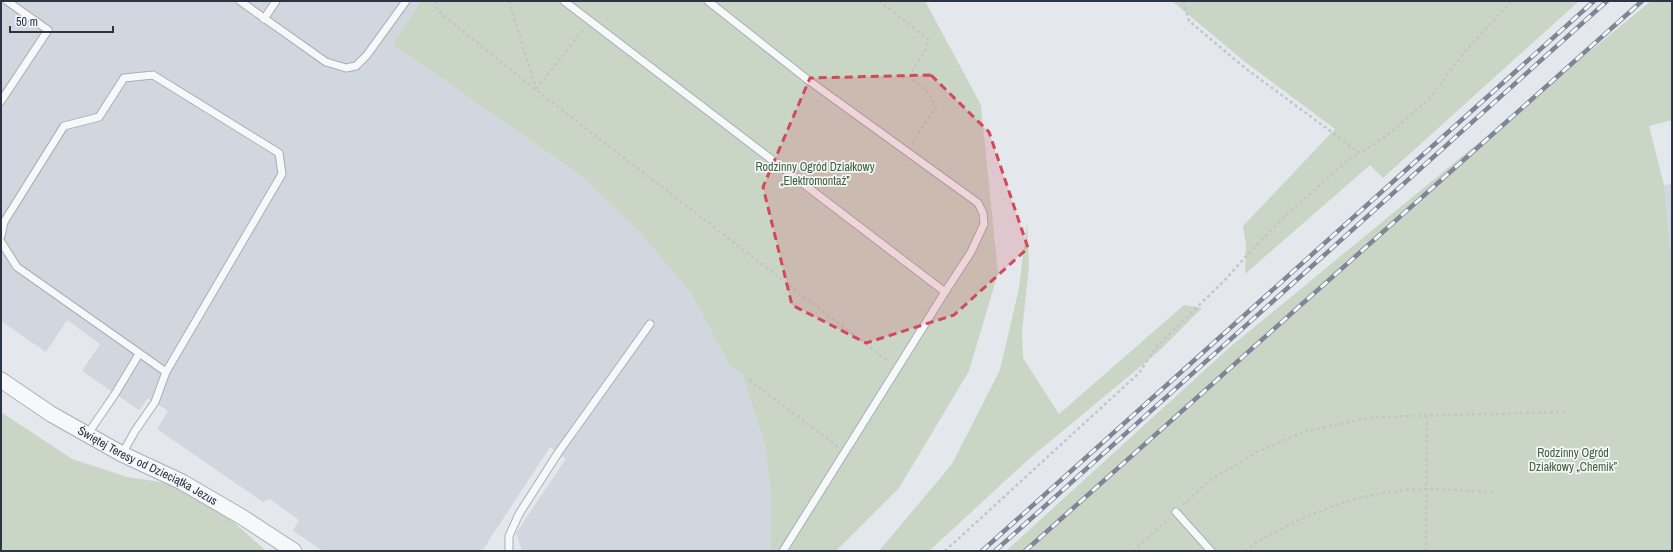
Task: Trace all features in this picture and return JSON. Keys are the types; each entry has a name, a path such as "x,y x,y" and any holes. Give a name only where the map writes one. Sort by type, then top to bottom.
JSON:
{"street":[{"name":"Świętej Teresy od Dzieciątka Jezus","path":"1,380 51,414 122,454 182,482 242,517 294,551"}],"lane":[{"path":"1,101 48,30 7,1"},
{"path":"240,1 326,62 346,68 356,66 367,55 406,1"},
{"path":"264,19 276,1"},
{"path":"564,1 945,292"},
{"path":"708,1 808,80 978,203 984,217 984,224 971,252 783,551"},
{"path":"1,236 4,222 64,126 99,117 124,78 153,75 279,153 282,174 166,372 155,402 134,432 122,454"},
{"path":"1,242 17,267 166,372"},
{"path":"509,551 509,536 519,514 558,453 650,324"},
{"path":"87,434 115,394 139,354"},
{"path":"1176,512 1212,551"}],"path":[{"path":"437,1 436,5 438,11 536,90 898,368"},
{"path":"509,1 536,90"},
{"path":"879,1 928,39 928,45 911,71 910,77 929,93 936,106 906,152"},
{"path":"1184,1 1187,17 1195,25 1245,68 1360,153"},
{"path":"945,551 1139,373 1157,346 1224,281 1287,214 1349,159 1388,135 1429,99 1467,49 1512,1"},
{"path":"536,90 590,21"},
{"path":"749,380 844,453"},
{"path":"1133,551 1209,481 1257,452 1306,431 1373,417 1565,412"},
{"path":"1426,551 1427,415"},
{"path":"1244,551 1257,541 1307,516 1356,498 1400,491 1427,489 1494,492"}],"highlighted area":[{"path":"931,75 989,132 1028,248 954,315 866,343 792,305 763,187 810,78"}],"shaded area":[{"path":"1,1 421,1 392,44 583,177 640,233 691,293 730,366 742,374 765,445 771,495 771,551 522,551 516,533 566,459 550,447 482,551 323,551 293,531 299,520 270,499 263,502 157,429 168,411 148,398 139,410 82,371 100,344 67,320 46,352 1,321"},
{"path":"1672,184 1672,279 1664,185"}],"green space":[{"name":"Rodzinny Ogród Działkowy „Elektromontaż”","path":"421,1 925,1 981,105 998,273 969,371 899,488 836,551 771,551 771,495 765,445 742,374 730,366 691,293 640,233 583,177 392,44"},
{"path":"1172,1 1579,1 1383,178 1370,165 1245,274 1246,245 1243,226 1335,129 1244,61"},
{"name":"Rodzinny Ogród Działkowy „Chemik”","path":"1651,1 1672,1 1672,120 1649,126 1664,185 1672,270 1672,551 1006,551 1230,347"},
{"path":"1027,222 1029,267 1022,331 1023,358 1059,414 1184,305 1202,308 1158,352 1030,458 929,551 879,551 952,464 1000,370 1019,288"},
{"path":"1,412 72,459 127,477 167,483 230,519 266,551 1,551"}],"railway":[{"path":"982,551 1594,1"},
{"path":"995,551 1607,1"},
{"path":"1025,551 1642,1"}]}
